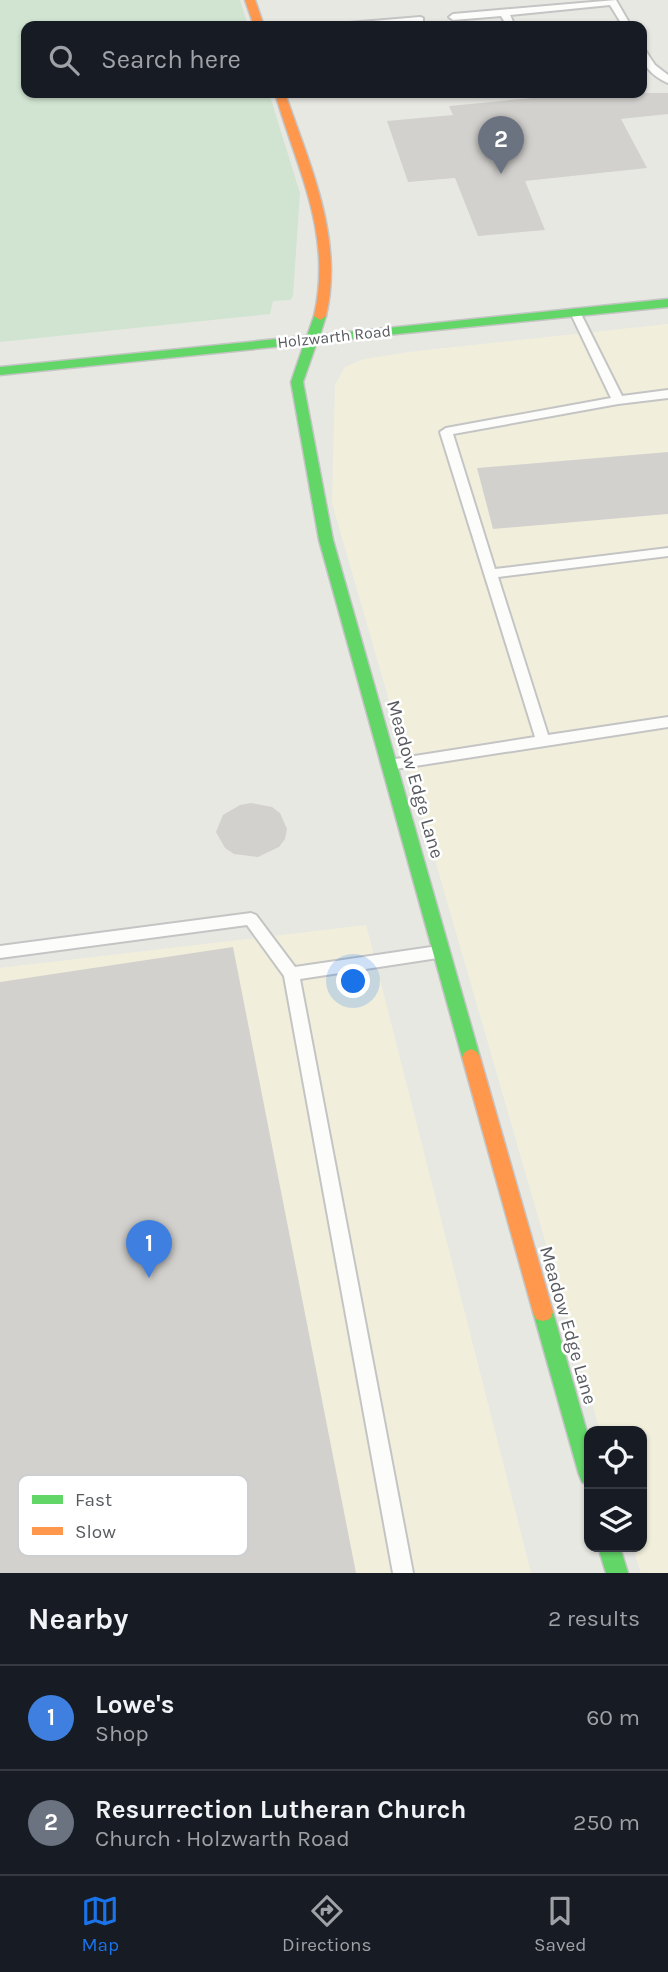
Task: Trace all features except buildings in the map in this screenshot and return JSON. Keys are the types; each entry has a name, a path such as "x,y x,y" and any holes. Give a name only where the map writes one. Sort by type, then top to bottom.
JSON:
{"street":[{"path":"250,0 257,21"},
{"name":"Meadow Edge Lane","path":"282,98 325,233 328,294 297,382 326,540 584,1457"},
{"name":"Holzwarth Road","path":"0,371 668,303"},
{"path":"611,1552 617,1573"}],"lane":[{"path":"453,17 612,1 624,21"},
{"path":"504,13 508,21"},
{"path":"407,21 419,20"},
{"path":"647,59 656,72 668,80"},
{"path":"647,73 656,72"},
{"path":"575,312 618,400"},
{"path":"543,740 446,432 618,400 668,394"},
{"path":"490,574 668,552"},
{"path":"389,765 668,722"},
{"path":"0,952 251,919 291,974 403,1573"},
{"path":"291,974 443,951"}],"shaded area":[{"path":"668,324 668,1573 641,1573 635,1552 647,1552 647,1426 599,1426 332,503 335,385 345,367 364,359"},
{"path":"366,925 531,1573 0,1573 0,968"}],"green space":[{"path":"0,0 240,0 246,21 21,21 21,98 271,98 300,193 293,296 290,300 273,301 270,314 0,342"}],"traffic: fast":[{"path":"0,371 668,303"},
{"path":"320,316 297,382 326,540 471,1057"},
{"path":"543,1312 584,1457"},
{"path":"611,1552 617,1573"}],"traffic: slow":[{"path":"250,0 257,21"},
{"path":"282,98 308,174 323,233 327,262 326,290 320,316"},
{"path":"471,1057 543,1312"}],"place":[{"name":"Resurrection Lutheran Church","path":"501,174"},
{"name":"Lowe's","path":"149,1278"}]}
